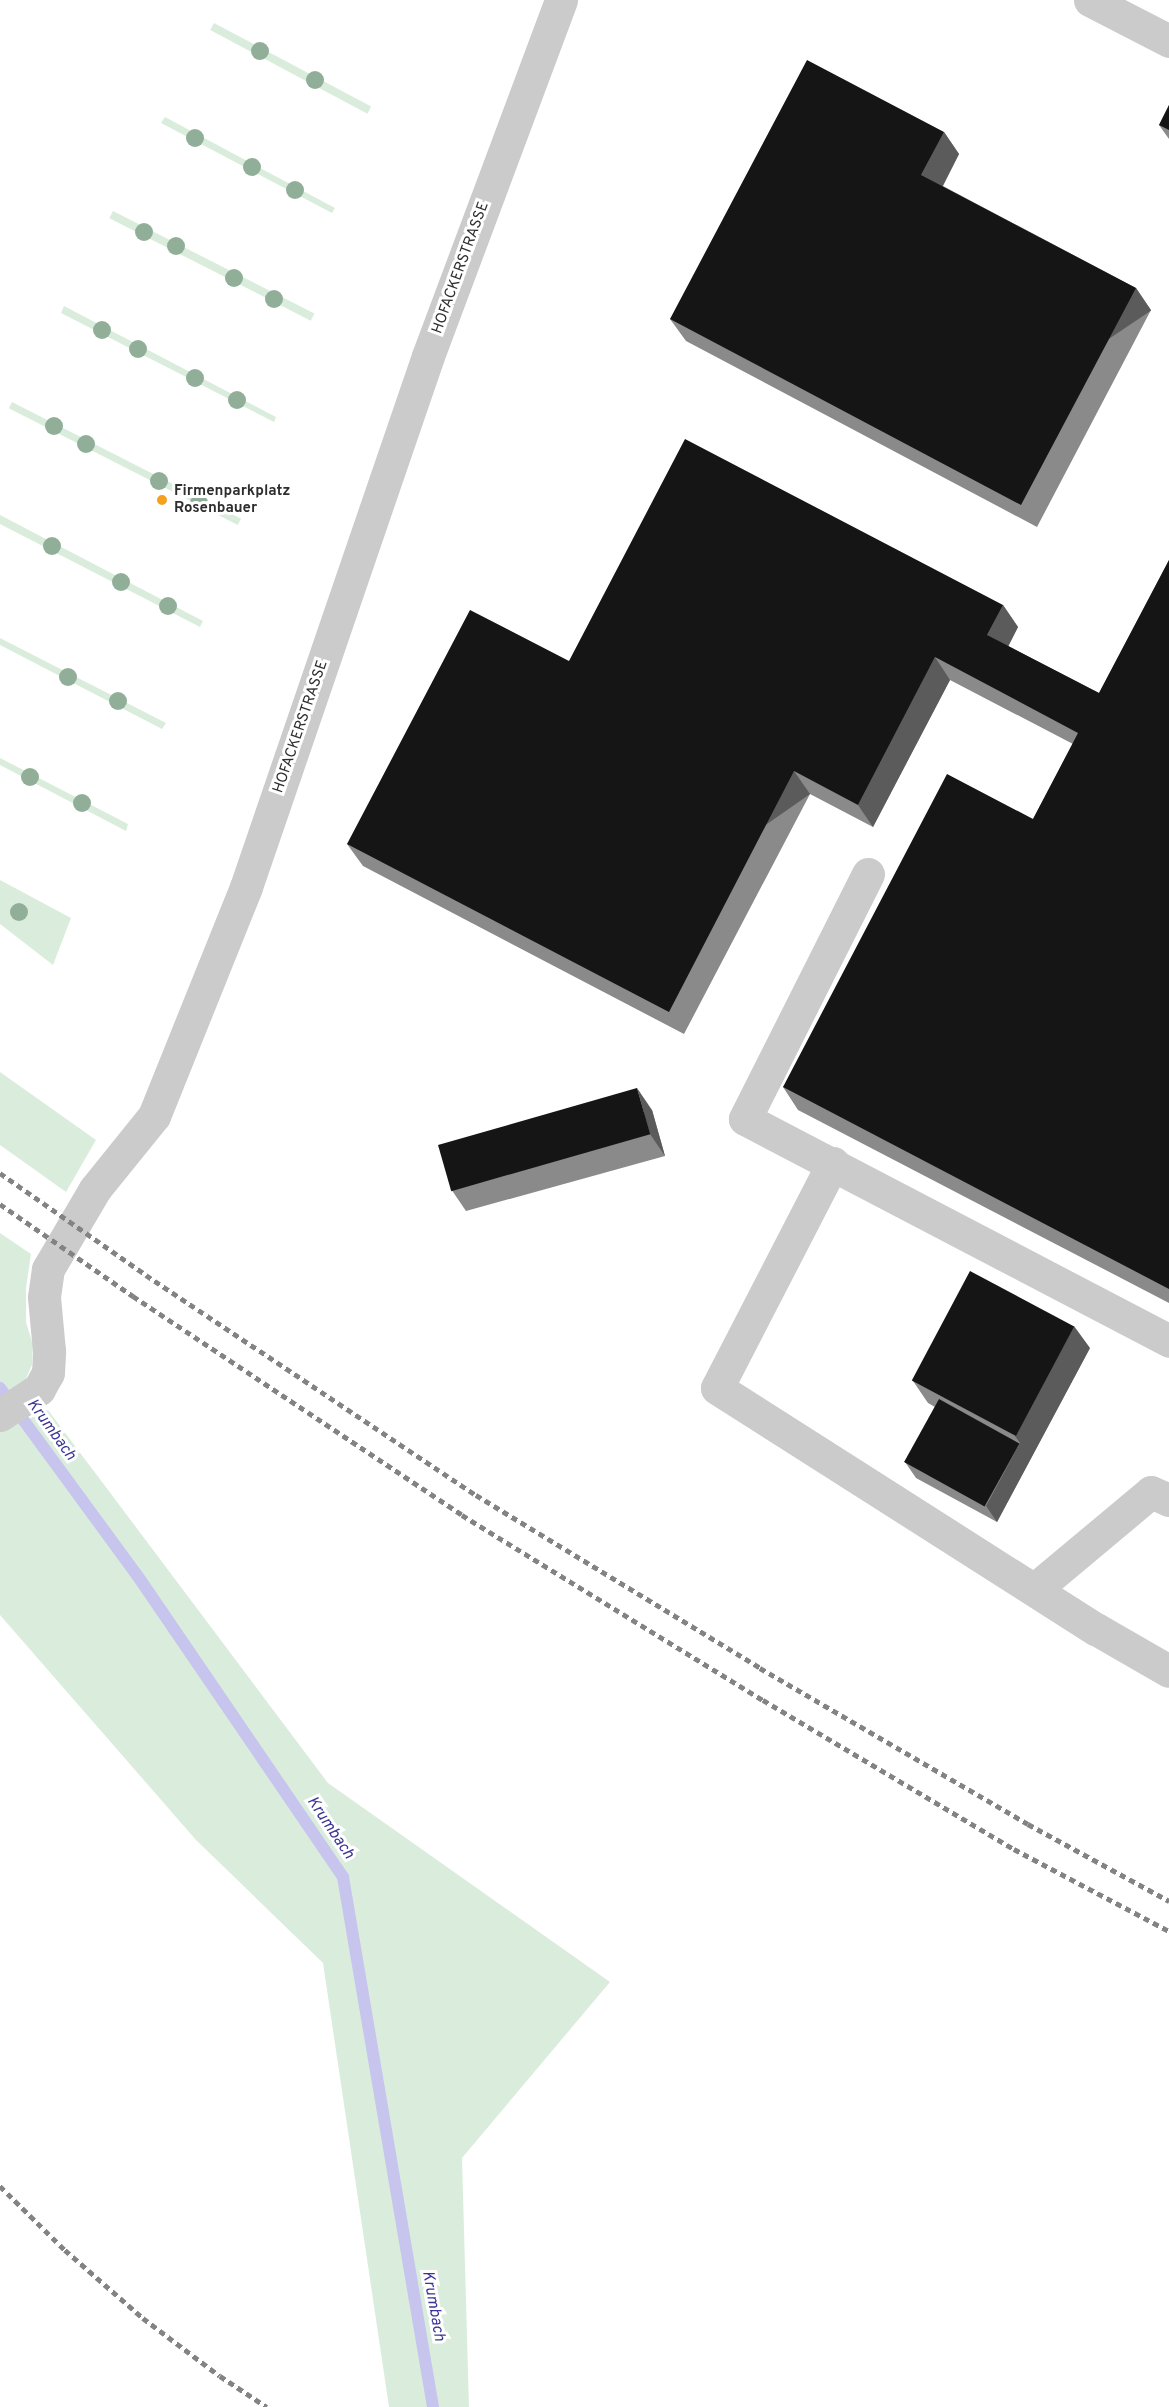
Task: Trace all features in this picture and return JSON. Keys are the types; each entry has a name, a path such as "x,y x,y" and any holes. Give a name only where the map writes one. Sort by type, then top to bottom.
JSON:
{"street":[{"name":"HOFACKERSTRASSE","path":"10,1409 39,1389 48,1373 50,1351 44,1297 48,1269 95,1189 154,1116 246,887 428,356 561,0"},
{"path":"1090,0 1167,35"},
{"path":"868,874 745,1119 833,1163 1169,1341"},
{"path":"833,1163 717,1388 1169,1671"},
{"path":"1035,1589 1151,1491 1169,1500"}],"green space":[{"path":"214,23 371,107 367,114 210,30"},
{"path":"165,117 335,208 332,213 161,123"},
{"path":"113,211 314,314 311,321 109,218"},
{"path":"64,306 276,417 274,422 61,313"},
{"path":"12,402 241,519 238,525 9,408"},
{"path":"0,515 203,621 200,627 0,524"},
{"path":"0,638 166,723 162,729 0,645"},
{"path":"0,758 128,824 126,831 0,765"},
{"path":"0,880 71,918 53,965 0,924"},
{"path":"0,1072 96,1140 66,1192 0,1145"},
{"path":"0,1233 31,1254 26,1288 26,1322 33,1345 32,1365 24,1383 0,1402"},
{"path":"48,1410 328,1783 610,1982 462,2158 469,2407 389,2407 323,1963 196,1840 0,1615 0,1432"}],"building":[{"path":"807,60 944,132 921,175 1136,288 1021,505 670,319"},
{"path":"1169,105 1169,130 1159,125"},
{"path":"685,439 1003,605 987,635 1099,693 1169,560 1169,1289 783,1087 947,774 1033,819 1078,733 935,657 858,805 794,771 669,1012 347,844 470,610 569,661"},
{"path":"637,1088 650,1134 451,1191 438,1145"},
{"path":"970,1271 1074,1326 1016,1436 912,1380"},
{"path":"939,1399 1019,1444 985,1507 904,1462"}],"waterway":[{"name":"Krumbach","path":"0,1388 137,1575 343,1877 433,2407"}],"railway":[{"path":"0,1173 146,1275 476,1495 760,1668 1028,1824 1169,1901"},
{"path":"0,1204 133,1296 462,1515 763,1700 1014,1849 1169,1931"},
{"path":"0,2186 65,2250 143,2318 220,2376 267,2407"}],"place":[{"name":"Firmenparkplatz Rosenbauer","path":"162,500"}]}
